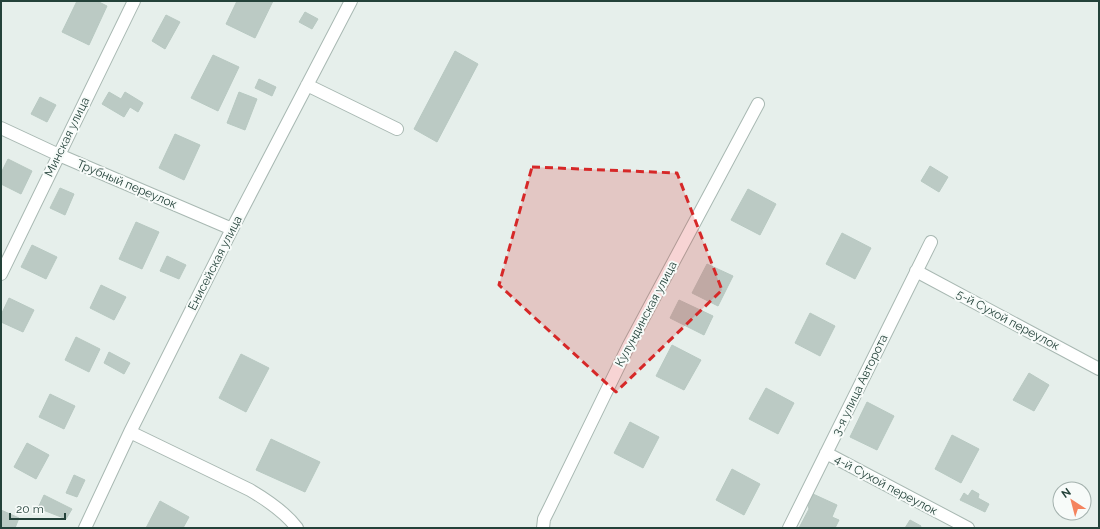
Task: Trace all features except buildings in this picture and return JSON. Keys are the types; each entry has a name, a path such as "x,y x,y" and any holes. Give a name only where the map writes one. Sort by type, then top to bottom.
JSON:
{"street":[{"name":"Минская улица","path":"1,274 134,1"},
{"name":"Енисейская улица","path":"85,528 130,432 232,229 351,1"},
{"path":"306,85 397,129"},
{"name":"Кулундинская улица","path":"543,528 544,520 550,507 629,346 758,104"},
{"name":"Трубный переулок","path":"1,128 59,155 232,229"},
{"name":"3-я улица Авторота","path":"789,528 931,242"},
{"name":"5-й Сухой переулок","path":"916,271 1099,369"},
{"path":"130,432 250,490 267,500 282,512 297,528"},
{"name":"4-й Сухой переулок","path":"826,453 968,528"}],"highlighted area":[{"path":"532,167 677,173 722,290 616,392 499,285"}]}
